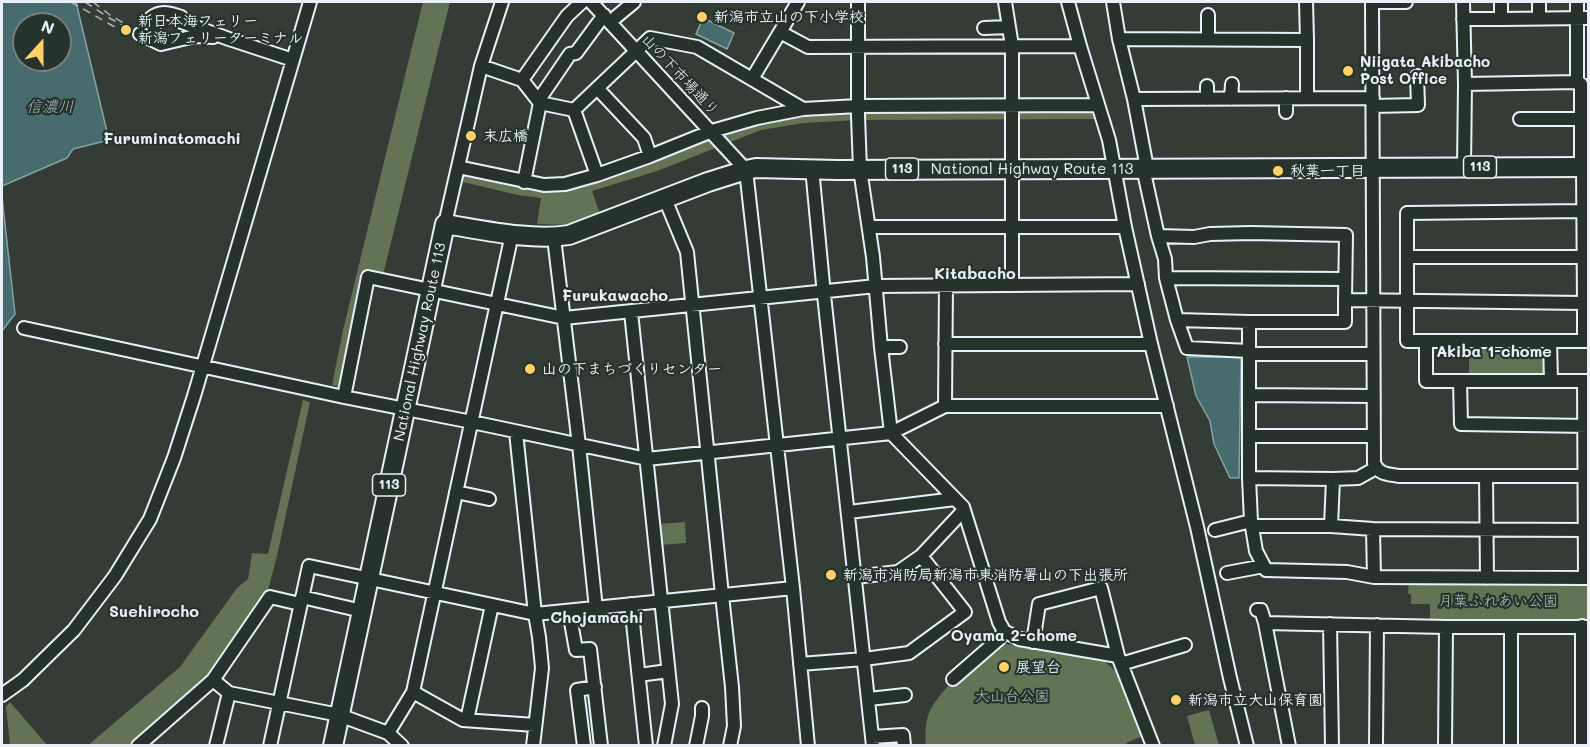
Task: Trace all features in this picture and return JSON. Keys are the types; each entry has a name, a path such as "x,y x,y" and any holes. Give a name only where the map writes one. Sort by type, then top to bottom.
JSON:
{"highway":[{"name":"National Highway Route 113","path":"333,746 445,224 513,234 554,237 569,235 756,168 1584,167"}],"street":[{"path":"2,694 23,680 74,630 115,576 150,519 174,458 203,367 310,2"},
{"path":"445,224 480,66 502,2"},
{"path":"522,80 567,16 582,2"},
{"name":"山の下市場通り","path":"591,2 746,170"},
{"path":"524,182 539,102 570,54 576,53 607,18 634,2"},
{"path":"752,79 798,2"},
{"path":"858,2 860,169 876,286 891,433 964,510 999,622 1004,631 1019,639 1120,660 1185,645"},
{"path":"1005,2 1012,46 1012,284"},
{"path":"1068,2 1109,140 1125,227 1151,344 1197,526 1247,746"},
{"path":"1113,2 1119,39 1134,99 1158,236 1165,259 1166,278 1187,348 1250,352 1372,354"},
{"path":"1305,2 1307,98"},
{"path":"1406,2 1372,2 1374,463 1381,474 1400,476 1586,476"},
{"path":"1463,2 1464,167"},
{"path":"1501,2 1501,19"},
{"path":"1539,2 1539,18"},
{"path":"1577,2 1583,18 1583,212 1586,237 1583,257 1586,287 1584,303 1586,340 1407,341 1407,213 1583,212"},
{"path":"157,42 150,18 167,12 181,16 179,21 293,60"},
{"path":"1208,15 1208,39"},
{"path":"1463,19 1583,18"},
{"path":"984,28 1009,27"},
{"path":"780,32 808,47 1080,46"},
{"path":"140,34 161,44 195,36 229,39"},
{"path":"574,110 650,38 697,47 803,109"},
{"path":"1119,39 1307,40"},
{"path":"480,66 522,80 539,102 574,110"},
{"path":"1134,99 1307,98 1418,105 1418,76"},
{"path":"1465,84 1582,83"},
{"path":"1231,99 1232,84"},
{"path":"1207,86 1207,99"},
{"path":"597,88 644,138 650,156"},
{"path":"1286,98 1286,112"},
{"path":"458,167 524,182 544,185 565,184 650,156 712,131 757,118 803,109 858,106 1098,105"},
{"path":"574,110 597,175"},
{"path":"1520,119 1584,121"},
{"path":"812,168 823,291 873,741 903,735 904,746"},
{"path":"746,170 793,588 808,746"},
{"path":"665,199 687,252 732,687 734,726 730,746"},
{"path":"869,227 1125,227"},
{"path":"1158,236 1194,237 1210,234 1251,233 1346,235 1345,322 1178,320"},
{"path":"388,733 413,692 513,234"},
{"path":"554,237 596,609"},
{"path":"1407,256 1583,257"},
{"path":"344,397 368,277 564,318 876,286 1138,284"},
{"path":"1166,278 1345,279"},
{"path":"945,285 945,406"},
{"path":"1345,300 1584,303"},
{"path":"631,312 672,704 664,746"},
{"path":"1249,322 1249,478 1252,524 1256,551 1266,570 1347,572 1374,577 1587,578 1586,381 1426,381 1426,341"},
{"path":"24,328 647,459 891,433 945,406 1167,406"},
{"path":"1550,341 1551,381"},
{"path":"945,344 1151,344"},
{"path":"881,347 900,346"},
{"path":"1461,381 1461,424 1586,426"},
{"path":"1249,395 1373,396"},
{"path":"516,432 542,668 533,746"},
{"path":"1249,436 1373,436"},
{"path":"1249,478 1358,478 1376,468"},
{"path":"1486,476 1487,578"},
{"path":"1331,526 1333,479"},
{"path":"456,492 489,499"},
{"path":"849,512 955,499"},
{"path":"855,577 898,572 921,556 964,510"},
{"path":"1215,530 1252,524 1331,526 1373,530 1587,530"},
{"path":"1373,530 1374,577"},
{"path":"800,664 909,653 965,612 921,556"},
{"path":"270,746 309,566 535,614 793,588"},
{"path":"1227,573 1264,566"},
{"path":"1033,642 1039,604 1101,588 1120,660 1153,746"},
{"path":"138,746 213,680 270,597 362,610"},
{"path":"631,604 646,746"},
{"path":"467,720 492,605"},
{"path":"1257,610 1262,610 1289,746"},
{"path":"569,611 576,650 590,649 601,746"},
{"path":"1264,623 1446,627 1585,626 1582,746"},
{"path":"1330,624 1332,746"},
{"path":"1376,746 1377,625"},
{"path":"1445,746 1446,627"},
{"path":"1511,627 1512,746"},
{"path":"953,679 999,639 1004,631"},
{"path":"639,675 668,671"},
{"path":"213,680 229,693 339,715 388,733 402,746"},
{"path":"584,746 577,690 595,687"},
{"path":"413,692 464,720 535,725"},
{"path":"216,746 229,693"},
{"path":"868,699 905,695"},
{"path":"696,746 702,708"}],"green space":[{"path":"423,2 450,2 383,275 369,271 344,388 332,385 343,330"},
{"path":"1098,105 1100,119 857,120 804,123 761,130 657,171 592,191 600,214 571,225 537,224 541,198 454,180 458,167 544,185 650,156 803,109"},
{"path":"1469,341 1550,341 1551,381 1469,381"},
{"path":"303,400 310,402 266,598 209,680 133,745 87,746 180,667 237,588 248,579 252,553 268,554"},
{"path":"685,522 686,543 659,545 658,524"},
{"name":"月葉ふれあい公園","path":"1409,580 1588,582 1588,621 1430,620 1430,604 1411,604 1411,594 1408,594"},
{"name":"大山台公園","path":"998,643 1091,657 1105,662 1117,672 1143,736 1126,743 1127,746 926,746 927,721 934,704 959,675"},
{"path":"10,702 47,745 10,745 6,707"},
{"path":"1209,710 1219,745 1195,745 1187,716"}],"water":[{"name":"信濃川","path":"2,2 76,2 109,140 73,149 67,158 2,186"},
{"path":"703,18 734,33 727,49 696,34"},
{"path":"2,197 15,314 2,331"},
{"path":"1187,357 1241,357 1239,478 1230,478 1214,444 1210,421 1196,396"}],"ferry route":[{"path":"71,2 113,26 134,32"},
{"path":"85,2 136,32"},
{"path":"93,2 132,28"}],"place":[{"name":"新潟市立山の下小学校","path":"702,17"},
{"name":"新日本海フェリー 新潟フェリーターミナル","path":"126,30"},
{"name":"Niigata Akibacho Post Office","path":"1348,71"},
{"name":"末広橋","path":"471,136"},
{"name":"秋葉一丁目","path":"1278,171"},
{"name":"山の下まちづくりセンター","path":"530,369"},
{"name":"新潟市消防局新潟市東消防署山の下出張所","path":"831,575"},
{"name":"展望台","path":"1004,667"},
{"name":"新潟市立大山保育園","path":"1176,700"}],"district":[{"name":"Furuminatomachi","path":"172,139"},
{"name":"Kitabacho","path":"975,274"},
{"name":"Furukawacho","path":"615,296"},
{"name":"Akiba 1-chome","path":"1494,352"},
{"name":"Suehirocho","path":"154,612"},
{"name":"Chojamachi","path":"597,618"},
{"name":"Oyama 2-chome","path":"1014,636"}]}
